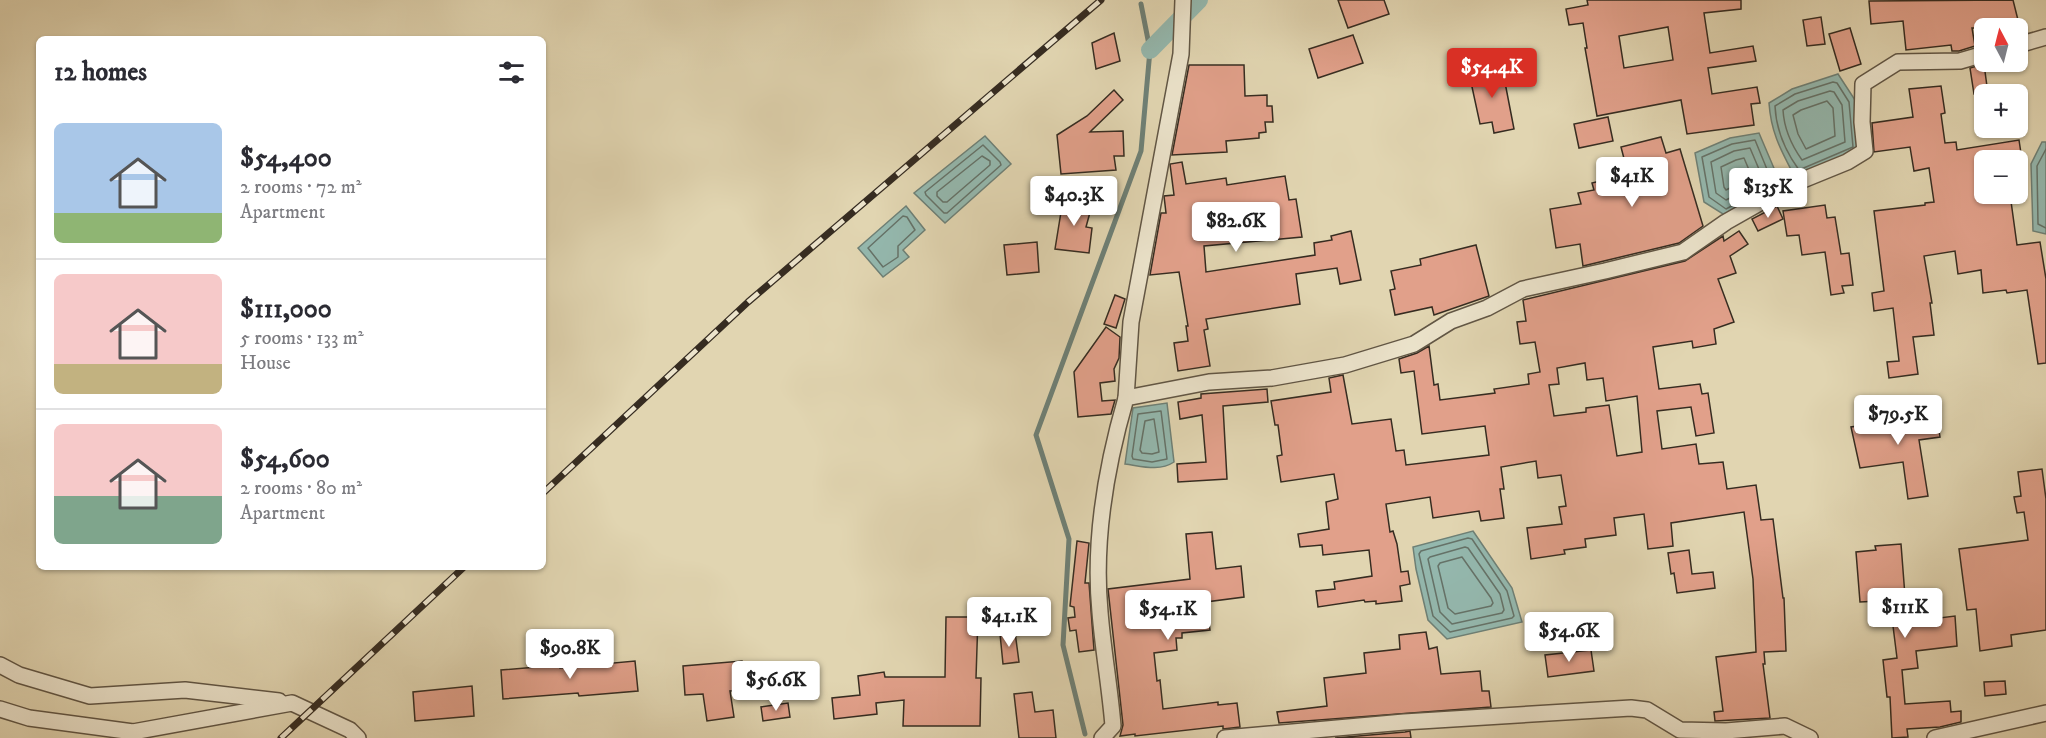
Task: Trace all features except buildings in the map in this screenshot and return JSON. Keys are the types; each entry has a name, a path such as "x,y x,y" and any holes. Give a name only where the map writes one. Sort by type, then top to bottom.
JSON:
{"street":[{"path":"1102,738 1113,726 1099,610 1100,520 1112,444 1126,398 1131,322 1181,54 1184,0"},
{"path":"2028,42 2046,37"},
{"path":"1126,398 1209,382 1272,378 1345,365 1414,344 1451,321 1487,308 1523,289 1605,272 1683,252 1726,222 1793,184 1847,162 1865,151 1862,122 1863,84 1898,62 1960,61 1974,57"},
{"path":"0,665 18,675 90,696 185,690 292,703 351,729 358,738"},
{"path":"0,709 29,718 133,732 292,703"},
{"path":"1225,738 1404,722 1631,708 1647,710 1680,734 1785,726 1810,738"},
{"path":"1935,738 2046,713"}],"water":[{"path":"1838,74 1855,100 1859,151 1796,179 1775,134 1769,103 1792,89"},
{"path":"1759,133 1782,187 1726,216 1704,202 1695,153 1730,138"},
{"path":"985,136 1011,164 945,223 914,193"},
{"path":"2042,142 2046,142 2046,234 2033,231 2031,164"},
{"path":"906,206 925,230 903,250 909,257 883,277 858,248"},
{"path":"1167,403 1174,462 1156,468 1125,464 1133,408"},
{"path":"1473,531 1512,588 1522,622 1447,639 1428,620 1413,547"}],"waterway":[{"path":"1150,50 1199,0"},
{"path":"1085,734 1063,645 1069,539 1036,435 1141,151 1150,50 1141,4"}],"railway":[{"path":"546,490 748,302 1101,0"},
{"path":"281,738 461,570"}]}
